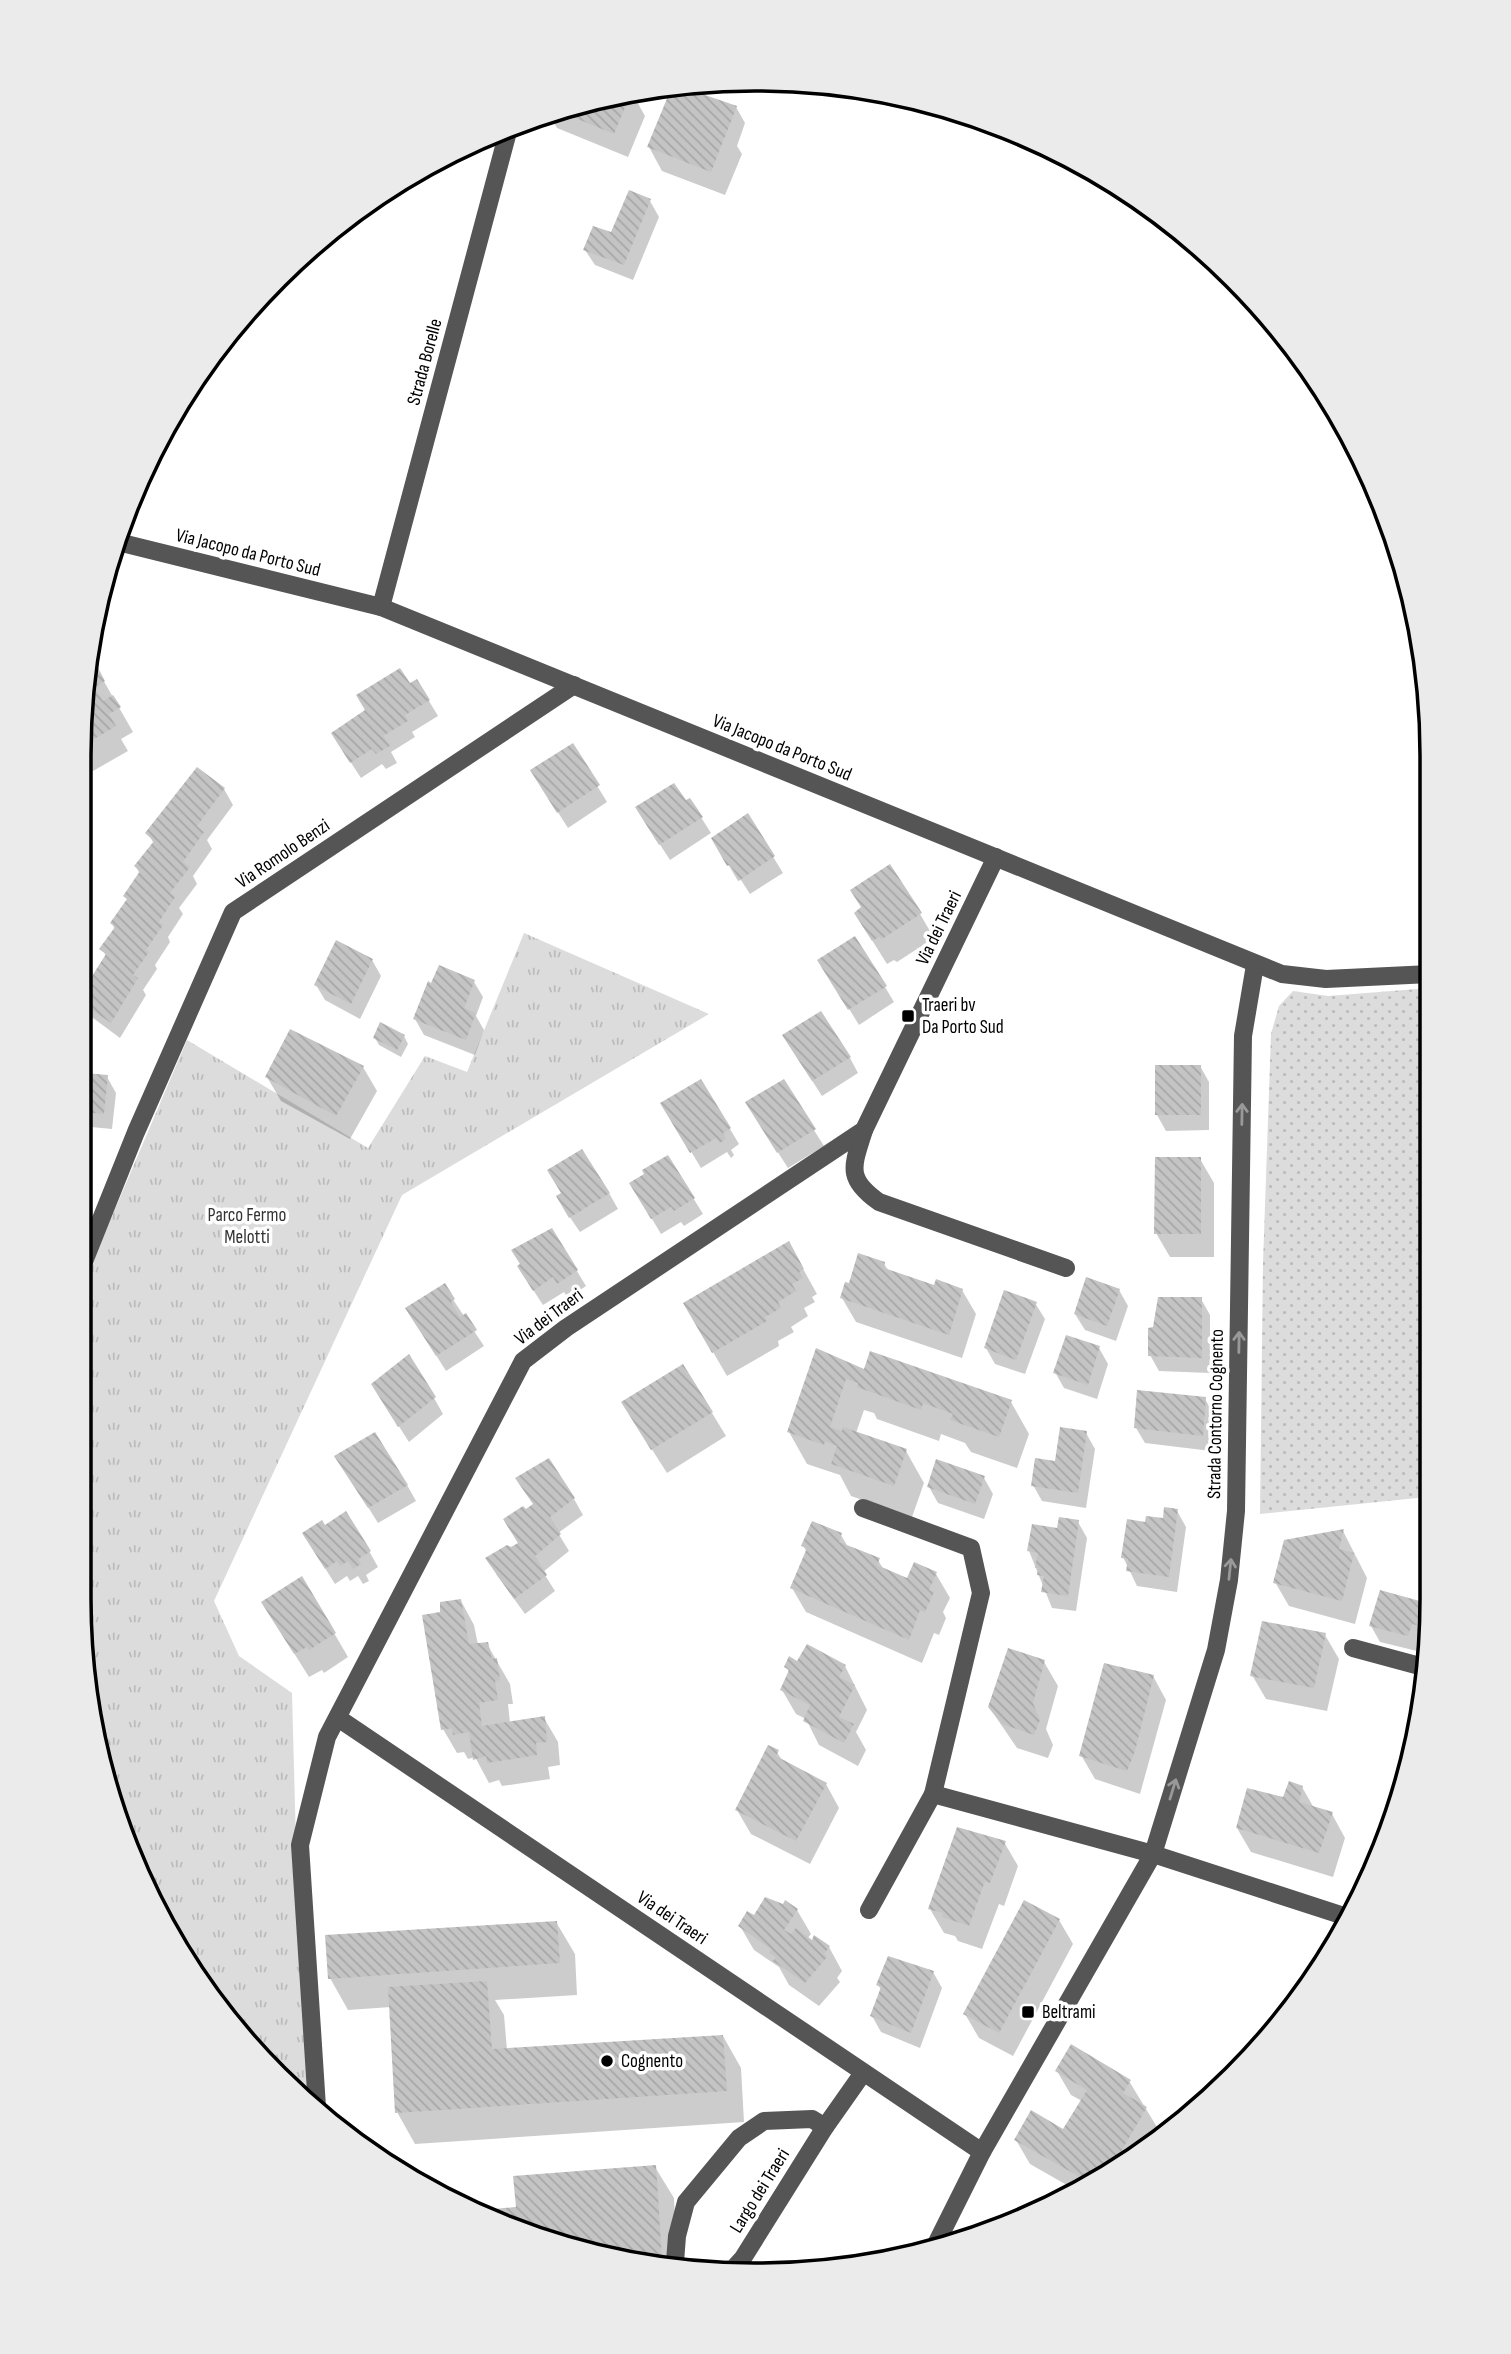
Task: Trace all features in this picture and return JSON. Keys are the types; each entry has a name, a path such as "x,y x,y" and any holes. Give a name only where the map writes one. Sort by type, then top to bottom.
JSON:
{"street":[{"name":"Strada Borelle","path":"381,607 506,140"},
{"name":"Via Jacopo da Porto Sud","path":"125,544 381,607 1282,974 1326,979 1420,974"},
{"name":"Via Romolo Benzi","path":"91,1244 136,1132 233,912 574,685"},
{"name":"Via dei Traeri","path":"996,857 864,1130 853,1165 860,1189 879,1202 1066,1268"},
{"name":"Strada Contorno Cognento","path":"940,2236 982,2152 1153,1854 1216,1650 1229,1580 1236,1510 1243,1036 1255,965"},
{"name":"Via dei Traeri","path":"316,2097 300,1845 327,1737 523,1361 566,1328 864,1130"},
{"path":"863,1508 971,1548 981,1593 933,1794 869,1910"},
{"path":"1353,1648 1416,1665"},
{"name":"Via dei Traeri","path":"338,1718 982,2152"},
{"path":"933,1794 1153,1854 1339,1915"},
{"name":"Largo dei Traeri","path":"739,2263 825,2127 863,2073"},
{"name":"Largo dei Traeri","path":"675,2258 677,2236 686,2202 739,2138 764,2121 812,2119 825,2127"}],"green space":[{"name":"Parco Fermo Melotti","path":"524,933 709,1014 402,1195 214,1601 239,1656 292,1693 297,1881 310,2092 256,2037 228,2003 180,1931 142,1853 114,1770 104,1728 92,1642 91,1266 187,1040 368,1148 425,1056 467,1072"},
{"path":"1420,989 1420,1498 1260,1514 1263,1263 1271,1034 1279,1006 1293,991 1328,996"}],"building":[{"path":"700,93 737,106 711,172 647,147 668,97"},
{"path":"626,104 614,134 573,117"},
{"path":"629,190 651,199 624,265 583,250 593,226 611,232"},
{"path":"400,668 410,683 417,679 430,700 405,715 408,721 383,736 390,746 376,754 372,749 350,763 331,733 365,710 356,695"},
{"path":"97,669 105,681 95,687 103,701 113,695 121,707 109,714 116,726 91,741 92,712"},
{"path":"573,743 600,785 557,813 530,770"},
{"path":"197,767 225,788 197,826 204,832 183,862 190,867 170,893 175,897 159,922 163,925 146,950 149,952 133,975 138,978 111,1023 91,1009 91,978 106,954 99,949 115,927 110,923 127,899 123,896 140,871 134,866 154,841 145,833"},
{"path":"674,783 686,800 690,798 703,817 659,845 635,807"},
{"path":"748,813 775,856 740,880 730,865 727,866 711,838"},
{"path":"890,864 922,913 882,939 879,937 872,941 854,913 861,907 850,890"},
{"path":"855,936 887,986 848,1010 817,960"},
{"path":"336,940 373,959 351,1004 314,985"},
{"path":"439,965 475,980 464,1008 476,1013 466,1040 413,1019 428,981 431,983"},
{"path":"821,1011 851,1057 812,1081 782,1035"},
{"path":"380,1022 405,1035 397,1050 373,1038"},
{"path":"290,1029 364,1066 336,1116 265,1077"},
{"path":"1155,1065 1201,1065 1201,1115 1155,1115"},
{"path":"91,1074 108,1075 104,1114 91,1113"},
{"path":"701,1079 731,1128 723,1133 726,1139 720,1143 716,1138 690,1153 660,1103"},
{"path":"784,1079 816,1129 777,1153 745,1102"},
{"path":"582,1149 610,1193 569,1218 556,1196 561,1193 547,1170"},
{"path":"668,1155 695,1198 674,1211 671,1207 651,1219 629,1183 644,1174 642,1170"},
{"path":"1155,1157 1201,1157 1201,1234 1154,1234"},
{"path":"552,1228 578,1270 557,1284 553,1277 533,1291 517,1266 520,1264 511,1250"},
{"path":"789,1241 804,1269 799,1272 803,1278 792,1284 796,1291 778,1302 781,1308 765,1317 767,1321 712,1353 683,1303"},
{"path":"858,1253 885,1262 884,1268 934,1285 936,1279 963,1289 949,1335 840,1298 845,1282 849,1283"},
{"path":"1086,1277 1120,1289 1107,1326 1074,1314"},
{"path":"445,1283 455,1299 451,1302 460,1317 466,1313 477,1330 436,1356 405,1308"},
{"path":"1004,1290 1037,1302 1016,1360 984,1348"},
{"path":"1158,1297 1202,1297 1202,1358 1148,1356 1148,1328 1153,1327"},
{"path":"1066,1335 1100,1346 1088,1385 1053,1373"},
{"path":"816,1348 864,1369 870,1351 1012,1400 999,1437 950,1420 953,1414 923,1403 921,1410 857,1387 858,1383 846,1379 830,1427 842,1431 843,1427 907,1449 894,1486 831,1464 837,1446 825,1441 824,1445 787,1432"},
{"path":"409,1354 436,1397 398,1427 371,1384"},
{"path":"683,1364 713,1412 651,1450 621,1402"},
{"path":"1137,1390 1206,1397 1203,1436 1134,1428"},
{"path":"1060,1427 1087,1431 1078,1493 1031,1486 1035,1458 1055,1461"},
{"path":"375,1432 408,1485 368,1508 334,1456"},
{"path":"549,1458 575,1498 550,1517 561,1534 535,1556 547,1575 514,1599 485,1558 507,1545 511,1547 518,1543 503,1519 523,1506 526,1509 533,1504 515,1478"},
{"path":"936,1459 985,1476 975,1504 927,1487"},
{"path":"1164,1507 1178,1509 1169,1577 1126,1571 1128,1559 1121,1558 1127,1519 1145,1522 1146,1516 1163,1518"},
{"path":"346,1511 371,1551 358,1559 361,1564 353,1569 348,1561 340,1566 337,1561 325,1569 302,1533 322,1520 325,1525"},
{"path":"1059,1517 1079,1520 1068,1596 1041,1592 1044,1576 1037,1575 1038,1568 1035,1568 1038,1553 1027,1551 1032,1524 1057,1528"},
{"path":"812,1521 842,1533 839,1542 880,1558 877,1565 907,1578 914,1562 937,1572 929,1590 934,1592 925,1612 920,1610 909,1640 790,1588 807,1548 801,1546"},
{"path":"1344,1529 1339,1549 1354,1553 1342,1601 1273,1583 1284,1540"},
{"path":"302,1576 336,1633 309,1650 307,1647 294,1654 261,1602"},
{"path":"1380,1590 1420,1601 1419,1626 1412,1624 1408,1636 1369,1626"},
{"path":"461,1599 469,1644 488,1642 492,1659 497,1658 500,1680 495,1681 498,1700 479,1703 482,1726 545,1716 547,1742 536,1743 537,1755 487,1763 486,1756 473,1760 469,1732 453,1735 452,1728 441,1730 422,1615 440,1612 440,1602"},
{"path":"1262,1621 1326,1633 1314,1688 1250,1676"},
{"path":"807,1644 846,1665 839,1677 855,1685 839,1717 854,1724 844,1743 803,1721 810,1705 780,1690 789,1670 784,1667 789,1656 797,1661"},
{"path":"1008,1648 1045,1660 1033,1703 1040,1720 1034,1735 1002,1724 988,1707"},
{"path":"1104,1663 1154,1675 1135,1751 1127,1771 1079,1756"},
{"path":"768,1745 779,1750 776,1756 827,1783 796,1841 735,1810"},
{"path":"1289,1781 1303,1786 1299,1802 1333,1812 1319,1853 1236,1828 1247,1788 1283,1797"},
{"path":"957,1827 1006,1841 990,1883 985,1881 969,1926 928,1909"},
{"path":"765,1897 783,1904 785,1900 798,1909 784,1930 791,1934 796,1928 812,1940 814,1935 830,1946 824,1954 827,1957 805,1983 773,1961 776,1957 769,1953 771,1949 738,1926 747,1911 754,1915"},
{"path":"1024,1900 1060,1919 999,2033 963,2014"},
{"path":"557,1921 560,1963 328,1979 325,1935"},
{"path":"888,1956 934,1971 911,2033 870,2016 881,1987 876,1985"},
{"path":"487,1981 492,2049 723,2035 727,2091 395,2113 388,1987"},
{"path":"1071,2044 1131,2080 1123,2093 1147,2107 1119,2155 1081,2178 1014,2140 1031,2110 1063,2129 1087,2090 1055,2071"},
{"path":"656,2165 662,2256 584,2240 542,2228 494,2209 516,2207 513,2176"}],"place":[{"name":"Traeri bv Da Porto Sud","path":"908,1016"},
{"name":"Beltrami","path":"1028,2012"},
{"name":"Cognento","path":"607,2061"}]}
